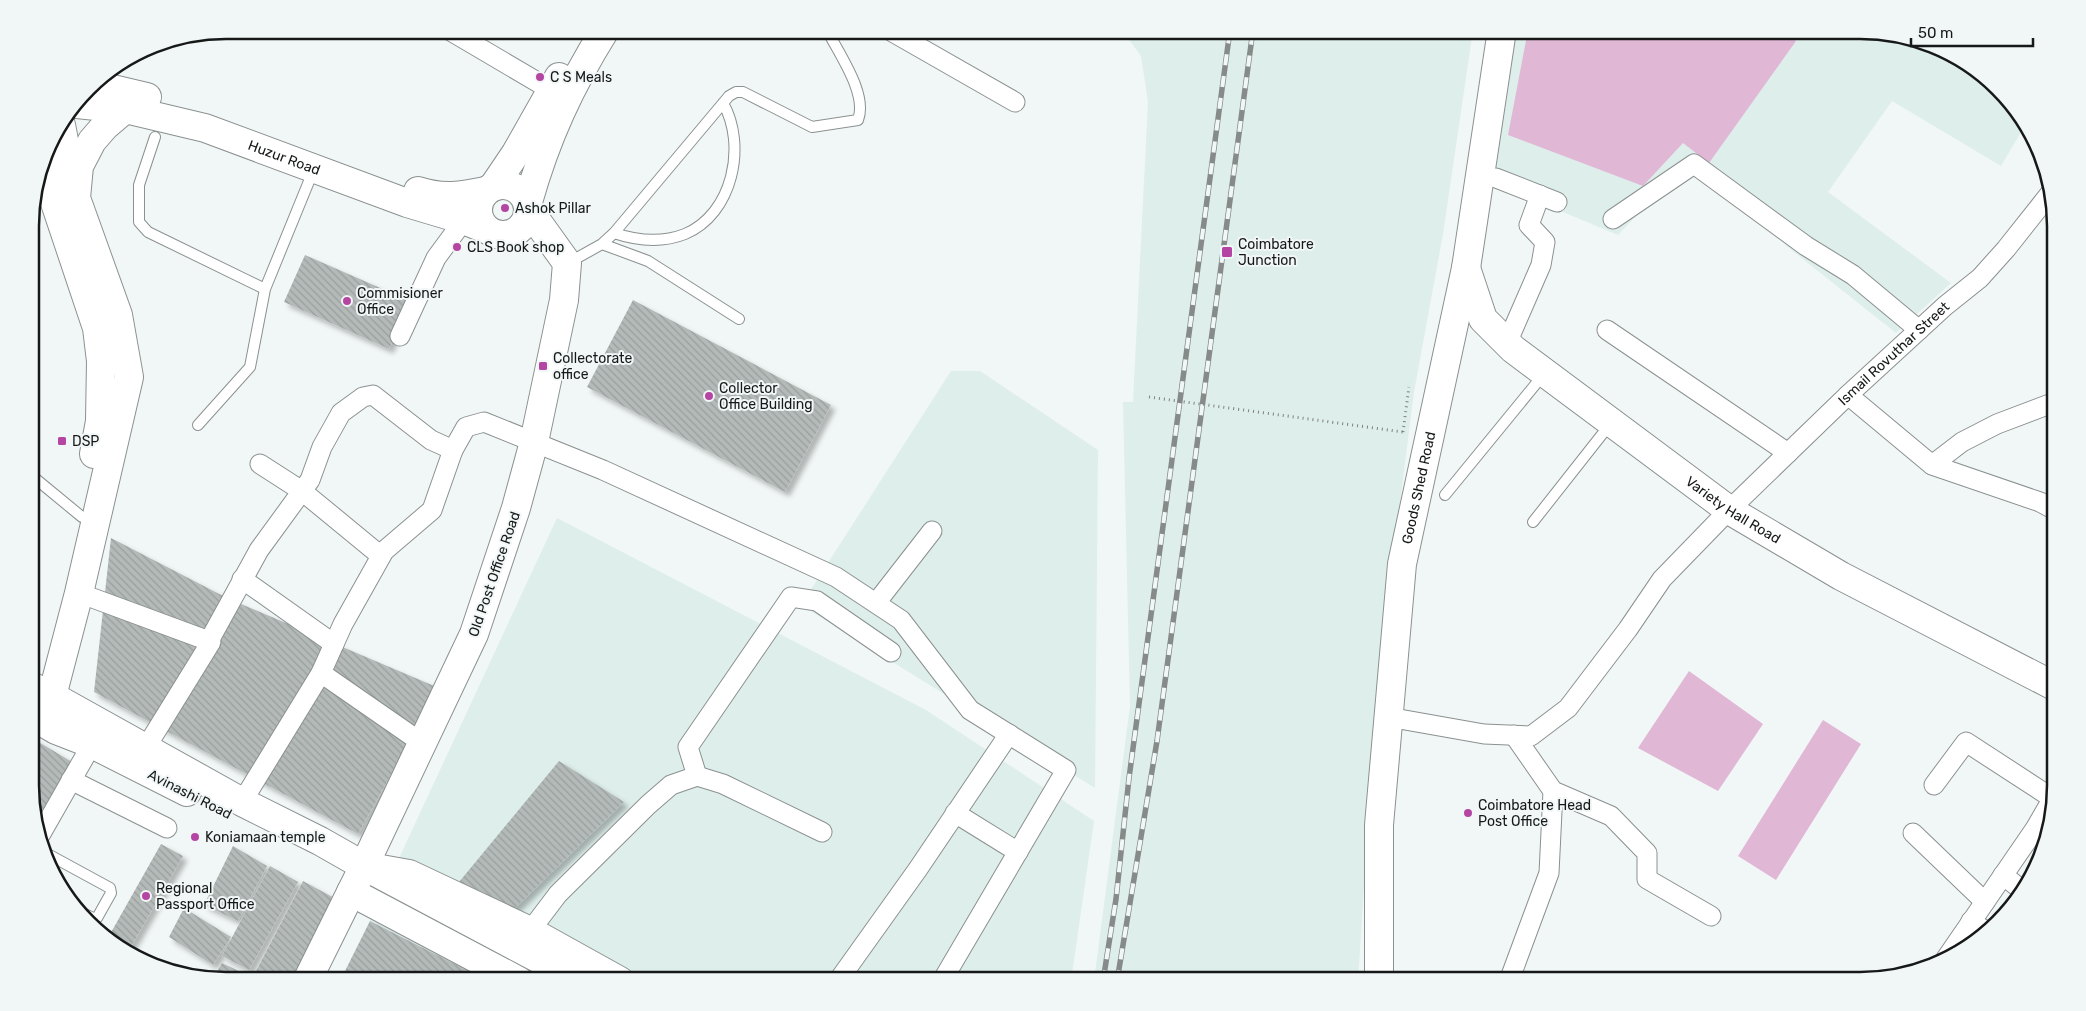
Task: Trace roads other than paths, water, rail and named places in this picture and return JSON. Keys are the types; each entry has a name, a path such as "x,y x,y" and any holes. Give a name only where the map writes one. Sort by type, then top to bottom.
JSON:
{"main road":[{"path":"567,264 525,241 487,228 478,214 478,206 516,153 581,39"},
{"path":"487,228 517,231 524,226 528,206 550,133 569,94 600,39"},
{"name":"Goods Shed Road","path":"1379,972 1379,825 1402,564 1466,268 1501,39"},
{"name":"Huzur Road","path":"101,86 209,114 308,148 432,196 456,197 489,189"},
{"name":"Huzur Road","path":"83,105 125,109 205,128 406,203 487,228"},
{"path":"76,198 79,166 92,140 125,109"},
{"path":"39,693 79,593 129,378 118,315 76,198 63,134"},
{"path":"39,688 82,517 100,421 100,353 97,328 46,175"},
{"path":"489,189 509,185 517,188 523,194 528,206 567,264"},
{"name":"Old Post Office Road","path":"363,885 422,744 474,634 516,508 534,442 564,300 567,264"},
{"name":"Variety Hall Road","path":"1466,268 1483,319 1507,343 1729,510 1841,576 2047,682"},
{"name":"Avinashi Road","path":"39,701 146,749 242,802 320,841 363,885"},
{"name":"Avinashi Road","path":"39,704 56,730 92,744 363,885"},
{"path":"313,972 363,885 409,874 530,931 604,972"},
{"path":"363,885 409,900 562,972"},
{"path":"363,885 503,972"},
{"path":"329,972 363,885"},
{"path":"409,900 531,972"},
{"path":"1371,972 1379,951"},
{"path":"1379,951 1387,972"}],"street":[{"path":"464,39 551,90"},
{"path":"905,39 1015,102"},
{"path":"1613,219 1694,164 1806,246 1853,275 1918,330"},
{"path":"1496,178 1557,202"},
{"path":"1507,343 1541,265 1545,242 1529,225 1540,195"},
{"name":"Ismail Rovuthar Street","path":"1388,717 1484,734 1531,736 1568,708 1628,629 1662,579 1729,510 1848,395 1918,330 1980,278 2046,199"},
{"path":"400,336 436,258 487,228"},
{"path":"1607,330 1788,453"},
{"path":"79,593 209,641 259,550 310,480 322,447 341,413 363,397 373,395 430,440 453,450"},
{"path":"1848,395 1932,465 2047,506"},
{"path":"1932,465 1962,442 1997,424 2047,405"},
{"path":"242,802 321,673 343,624 384,551 432,510 453,450 466,427 484,422 603,470 836,577 901,620 970,710 1066,770 947,972"},
{"path":"260,464 302,491 381,556"},
{"path":"876,603 932,531"},
{"path":"242,579 334,644"},
{"path":"697,776 688,747 791,597 818,601 891,652"},
{"path":"146,749 211,642"},
{"path":"321,673 422,744"},
{"path":"844,972 918,869 1009,734"},
{"path":"1514,735 1553,790 1611,816 1647,853 1647,879 1711,916"},
{"path":"1934,785 1966,742 2047,793"},
{"path":"44,829 92,744"},
{"path":"530,931 558,894 648,805 671,785 697,776 723,784 822,832"},
{"path":"72,780 167,828"},
{"path":"1512,972 1549,873 1553,790"},
{"path":"955,814 1018,852"},
{"path":"1953,947 2004,874 2040,832"},
{"path":"1913,833 1985,902"},
{"path":"2004,874 2018,886"},
{"path":"1971,921 1981,928"}],"lane":[{"path":"567,264 602,244 614,233 728,96 736,92 743,92 812,127 858,120 861,111 855,84 832,39"},
{"path":"614,233 634,240 661,240 685,234 700,226 715,210 732,179 735,160 731,117 723,103"},
{"path":"154,137 139,185 139,222 148,232 265,289"},
{"path":"198,425 250,367 265,289 315,168"},
{"path":"602,244 648,261 739,319"},
{"path":"1444,495 1545,373"},
{"path":"1533,522 1612,422"},
{"path":"39,482 82,517"},
{"path":"53,857 110,888 111,893 98,918 93,918"}],"railway":[{"path":"1104,972 1116,899 1129,778 1229,39"},
{"path":"1118,972 1157,741 1252,39"}],"place":[{"name":"C S Meals","path":"540,77"},
{"name":"Ashok Pillar","path":"505,208"},
{"name":"CLS Book shop","path":"457,247"},
{"name":"Coimbatore Junction","path":"1227,252"},
{"name":"Commisioner Office","path":"347,301"},
{"name":"Collectorate office","path":"543,366"},
{"name":"Collector Office Building","path":"709,396"},
{"name":"DSP","path":"62,441"},
{"name":"Coimbatore Head Post Office","path":"1468,813"},
{"name":"Koniamaan temple","path":"195,837"},
{"name":"Regional Passport Office","path":"146,896"}]}
